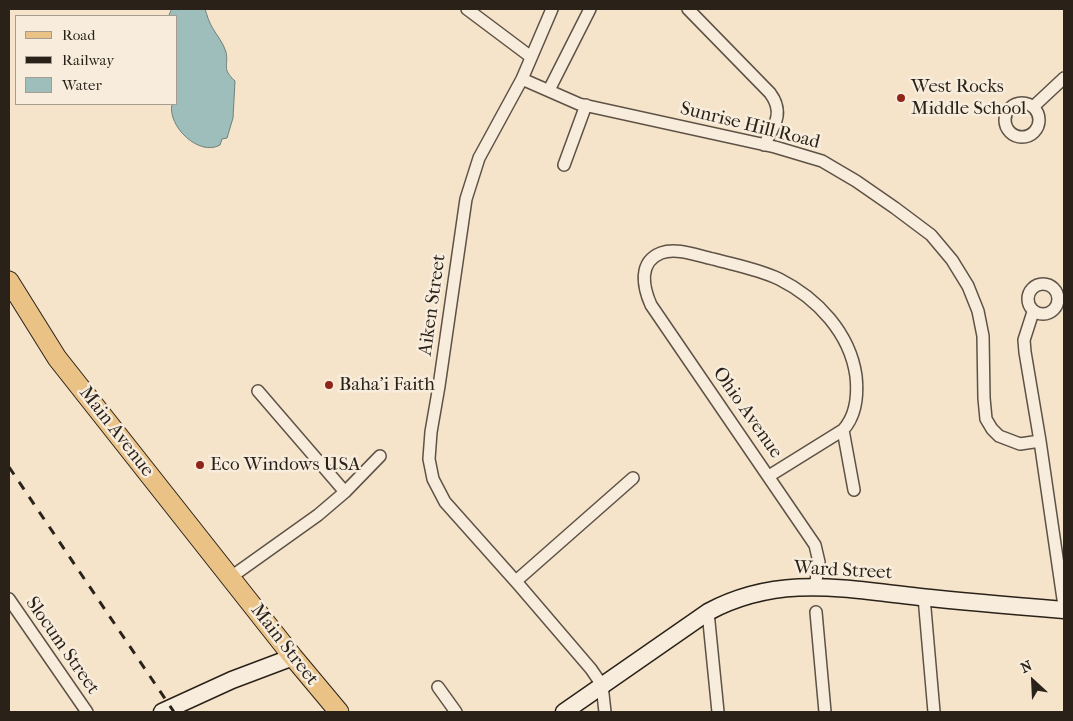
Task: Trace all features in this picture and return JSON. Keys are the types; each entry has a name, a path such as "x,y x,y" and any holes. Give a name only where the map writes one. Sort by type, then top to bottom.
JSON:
{"main road":[{"name":"Main Avenue","path":"9,281 57,358 231,577"},
{"name":"Main Street","path":"231,577 293,657 339,712"},
{"name":"Ward Street","path":"564,712 708,612 755,592 788,587 816,587 1064,608"},
{"path":"162,712 232,680 293,657"}],"street":[{"path":"467,9 532,57"},
{"name":"Aiken Street","path":"552,9 522,79 479,158 466,199 431,432 429,459 433,479 445,502 516,581 602,685"},
{"path":"548,90 590,9"},
{"path":"688,9 776,101 778,110 776,121 764,145"},
{"path":"1033,107 1064,78"},
{"name":"Sunrise Hill Road","path":"522,79 586,105 764,145 822,161 856,181 931,235 952,260 968,286 978,311 983,336 986,419 999,436 1020,444 1040,442"},
{"path":"564,165 586,105"},
{"name":"Ohio Avenue","path":"816,587 819,562 817,549 651,305 643,279 651,261 658,254 673,250 756,271 778,279 811,300 834,324 849,349 853,363 857,388 855,406 850,421 843,430"},
{"path":"1033,312 1024,340 1064,608"},
{"path":"258,391 345,492"},
{"path":"769,476 843,430 854,490"},
{"path":"231,577 318,515 345,492 380,456"},
{"path":"516,581 633,478"},
{"path":"924,597 934,712"},
{"name":"Slocum Street","path":"9,599 87,712"},
{"path":"708,612 718,712"},
{"path":"816,612 825,712"},
{"path":"602,685 605,712"},
{"path":"438,687 456,712"}],"water":[{"path":"172,9 205,9 211,25 225,48 227,57 226,67 228,73 235,81 233,118 227,138 222,139 220,145 212,148 194,143 179,130 174,121 172,105 178,105 178,15 169,15"}],"railway":[{"path":"9,467 174,712"}],"place":[{"name":"West Rocks Middle School","path":"901,98"},
{"name":"Baha'i Faith","path":"329,385"},
{"name":"Eco Windows USA","path":"200,465"}]}
